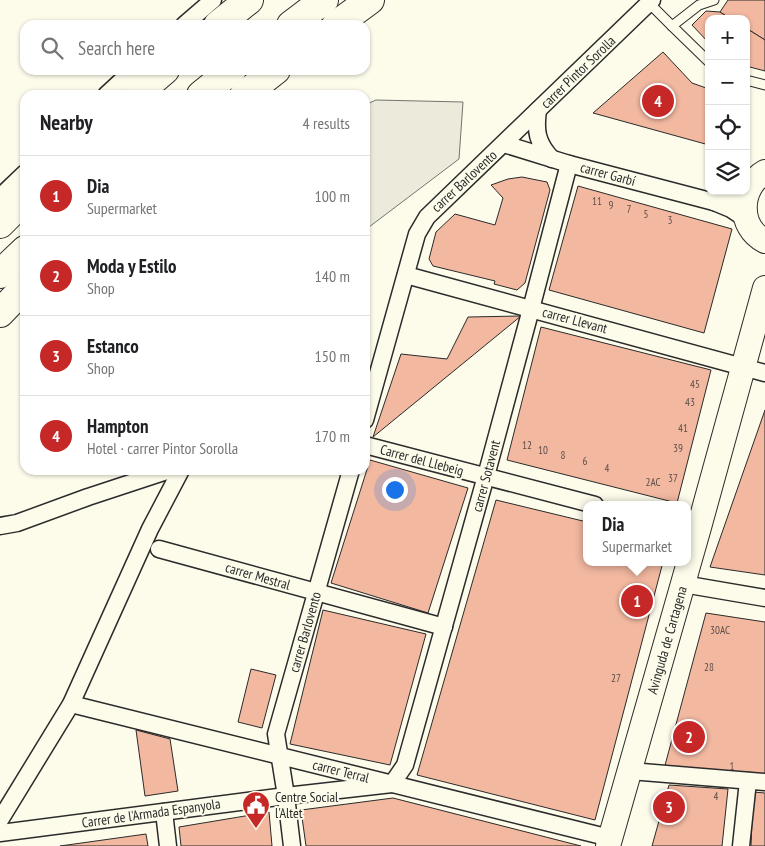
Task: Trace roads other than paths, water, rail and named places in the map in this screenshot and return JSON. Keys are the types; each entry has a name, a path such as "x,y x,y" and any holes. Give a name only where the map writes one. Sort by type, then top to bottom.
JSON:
{"highway":[{"path":"224,20 249,0"},
{"path":"297,20 324,0"},
{"path":"343,20 370,0"},
{"path":"142,90 159,75"},
{"path":"207,90 226,75"},
{"path":"250,90 270,75"},
{"path":"0,224 20,204"},
{"path":"0,274 20,255"},
{"path":"0,313 20,292"}],"main road":[{"path":"750,186 754,180 765,172"},
{"path":"746,195 744,209 746,220 755,234 764,242"},
{"name":"Avinguda de Cartagena","path":"692,530 754,370 765,288"},
{"name":"Avinguda de Cartagena","path":"609,842 683,584 686,566"}],"street":[{"path":"190,20 213,0"},
{"name":"carrer Pintor Sorolla","path":"504,144 650,1"},
{"path":"112,90 128,75"},
{"path":"538,110 537,137 544,151 552,159"},
{"name":"carrer Garbí","path":"504,144 568,164 714,202 731,209 746,220"},
{"name":"carrer Barlovento","path":"370,402 417,234 427,217 504,144"},
{"name":"carrer Sotavent","path":"392,784 405,765 444,628 568,164"},
{"path":"0,197 20,178"},
{"path":"714,202 740,195"},
{"name":"carrer Llevant","path":"406,275 754,370"},
{"name":"Carrer del Llebeig","path":"370,446 583,502"},
{"path":"0,526 17,523 155,475"},
{"path":"0,820 71,704 150,529 178,475"},
{"name":"carrer Barlovento","path":"292,846 276,734 350,475"},
{"name":"carrer Mestral","path":"159,549 444,628"},
{"path":"683,584 765,598"},
{"name":"carrer Terral","path":"71,704 392,784 609,842"},
{"path":"630,771 765,782"},
{"path":"741,846 748,781"},
{"name":"Carrer de l'Armada Espanyola","path":"0,834 286,796 392,784"},
{"path":"164,812 168,846"}],"lane":[{"path":"672,26 699,5 714,0"},
{"path":"650,1 672,26 707,60"},
{"path":"750,81 765,85"}],"place":[{"name":"Hampton","path":"658,101"},
{"name":"Dia","path":"637,601"},
{"name":"Moda y Estilo","path":"689,737"},
{"name":"Estanco","path":"669,807"},
{"name":"Centre Social l'Altet","path":"256,829"}]}
